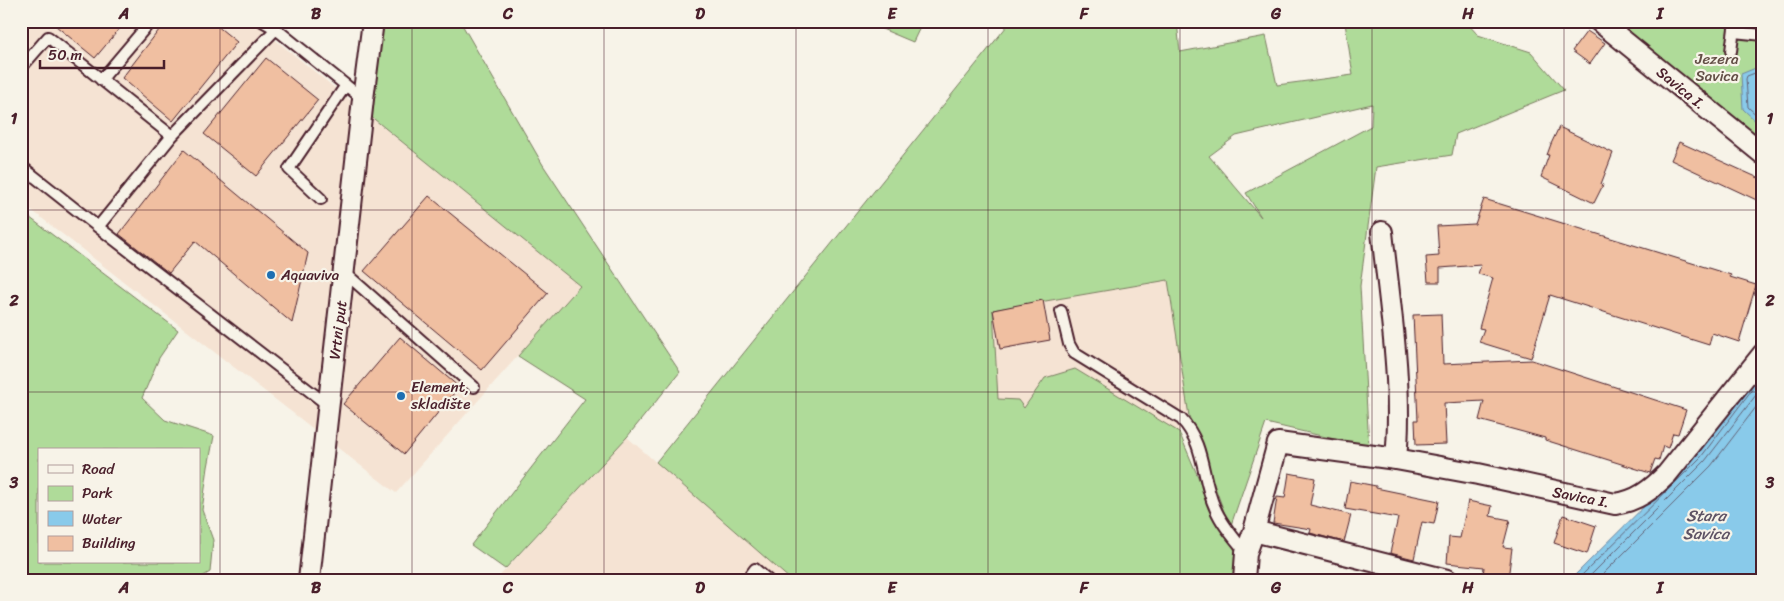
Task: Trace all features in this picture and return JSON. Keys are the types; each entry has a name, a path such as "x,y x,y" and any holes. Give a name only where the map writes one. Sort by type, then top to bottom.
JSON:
{"street":[{"name":"Vrtni put","path":"309,580 373,21"},
{"name":"Savica I.","path":"1599,21 1763,154"},
{"path":"1382,232 1394,344 1398,432 1396,459"},
{"name":"Savica I.","path":"1244,580 1246,553 1254,531 1278,443 1396,459 1478,474 1615,504 1628,502 1653,488 1666,474 1763,354"},
{"path":"1254,531 1447,580"}],"lane":[{"path":"102,80 151,21"},
{"path":"262,21 276,29 363,99"},
{"path":"1731,51 1735,26 1763,35"},
{"path":"98,227 172,136 276,29"},
{"path":"21,68 48,37 172,136"},
{"path":"321,199 289,169 346,86"},
{"path":"21,166 329,406"},
{"path":"344,272 474,387"},
{"path":"1061,311 1069,344 1074,353 1181,419 1190,428 1199,448 1214,508 1246,553"},
{"path":"747,580 755,569 768,580"}],"shaded area":[{"path":"31,21 252,21 580,286 396,493 21,202 21,33"},
{"path":"1176,278 1200,397 1150,478 999,425 993,310"},
{"path":"627,437 791,580 496,580"}],"green space":[{"path":"381,21 460,21 543,165 680,372 627,437 505,569 471,545 585,399 518,356 580,286 369,115"},
{"path":"863,21 923,21 913,42"},
{"path":"1011,21 1177,21 1180,52 1266,36 1277,85 1353,75 1345,23 1352,21 1465,21 1478,35 1531,52 1564,90 1456,134 1452,155 1376,167 1360,286 1369,447 1266,423 1230,528 1189,416 1168,280 993,310 998,399 1018,400 1024,408 1045,378 1075,369 1179,432 1218,524 1232,540 1236,556 1235,576 1225,577 1225,580 791,580 656,462","holes":["1372,104 1371,126 1246,193 1261,217 1209,156 1236,136"]},
{"name":"Jezera Savica","path":"1584,21 1763,21 1763,161"},
{"path":"21,211 178,330 159,358 142,398 165,420 214,436 202,510 213,540 210,572 197,580 21,580"}],"water":[{"path":"1763,65 1763,128 1743,109 1741,74"},
{"name":"Stara Savica","path":"1763,367 1763,580 1570,580 1697,454"}],"building":[{"path":"50,21 126,21 95,58"},
{"path":"166,21 211,21 237,42 173,121 122,78"},
{"path":"1587,31 1605,43 1590,64 1572,51"},
{"path":"266,58 318,100 256,176 204,134"},
{"path":"1559,127 1613,153 1601,184 1603,185 1594,203 1541,177 1549,155 1547,155"},
{"path":"1679,142 1763,180 1763,203 1671,160"},
{"path":"184,150 308,253 292,323 195,241 169,273 119,234"},
{"path":"429,196 548,293 482,370 364,271"},
{"path":"1484,199 1731,275 1730,277 1756,285 1739,342 1712,333 1709,345 1550,295 1531,358 1479,342 1484,329 1479,328 1493,278 1478,274 1481,265 1440,268 1440,282 1428,282 1426,257 1439,256 1437,226 1475,224"},
{"path":"1043,300 1050,340 1000,349 993,310"},
{"path":"1441,314 1443,364 1532,360 1686,410 1678,434 1673,433 1668,448 1663,446 1659,460 1655,459 1650,473 1545,440 1545,438 1479,420 1484,401 1444,403 1446,444 1416,445 1415,420 1418,420 1413,315"},
{"name":"Element, skladište","path":"400,337 459,387 404,454 343,404"},
{"path":"1289,473 1315,478 1310,505 1351,515 1344,542 1310,533 1311,529 1273,523 1277,497 1285,498"},
{"path":"1350,481 1439,501 1434,524 1422,522 1414,559 1390,553 1398,518 1345,509"},
{"path":"1468,501 1492,506 1490,516 1510,520 1503,547 1512,548 1508,579 1483,576 1484,567 1447,563 1449,537 1460,538"},
{"path":"1563,515 1596,526 1587,554 1554,543"}],"place":[{"name":"Aquaviva","path":"271,275"},
{"name":"Element, skladište","path":"401,396"}]}
